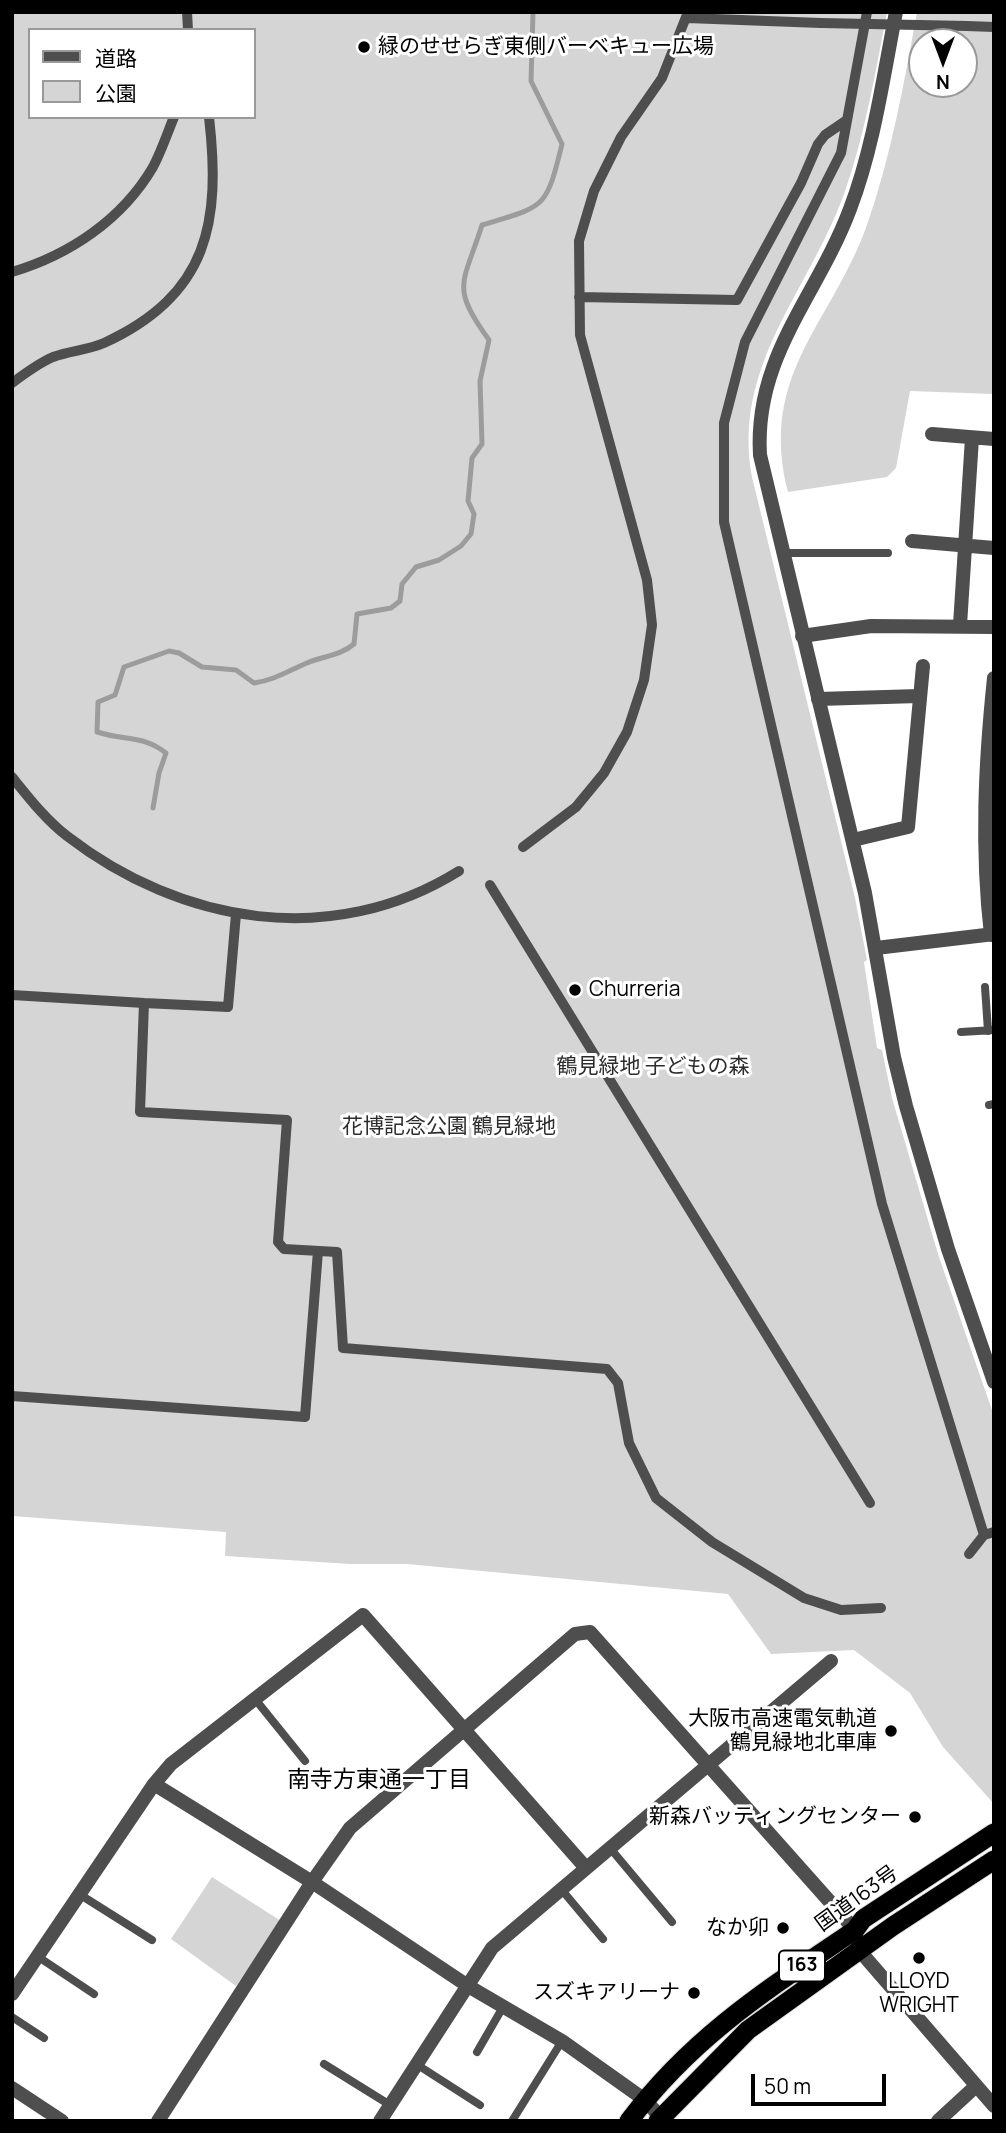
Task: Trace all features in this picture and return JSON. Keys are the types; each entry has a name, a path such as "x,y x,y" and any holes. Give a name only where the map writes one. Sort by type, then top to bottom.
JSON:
{"highway":[{"name":"国道163号","path":"629,2121 660,2081 732,2014 855,1930 863,1919 994,1833"},
{"name":"国道163号","path":"661,2120 748,2030 848,1961 859,1950 994,1860"}],"street":[{"path":"867,12 841,153 745,342 724,423 724,522 882,1204 989,1534 969,1554"},
{"path":"896,12 873,133 854,199 777,355 762,399 761,463 853,840 876,948 891,1044 906,1106 948,1249 994,1382"},
{"path":"523,847 576,807 604,773 626,732 644,680 652,625 647,580 630,509 580,335 579,241 594,191 621,137 662,78 687,15 821,23 994,27"},
{"path":"12,272 47,262 83,241 122,206 152,168 173,119"},
{"path":"12,383 51,358 102,344 148,320 185,282 211,222 215,176 209,119"},
{"path":"579,297 737,300 801,183 818,144 825,135 847,120"},
{"path":"933,434 994,439"},
{"path":"960,625 966,553 963,545 972,438"},
{"path":"912,541 994,548"},
{"path":"802,636 871,625 994,627"},
{"path":"853,840 908,827 923,666"},
{"path":"876,948 993,935 986,888 994,678"},
{"path":"818,699 919,696"},
{"path":"12,777 66,835 125,876 180,900 236,914 300,919 379,909 431,888 459,871"},
{"path":"490,886 870,1503"},
{"path":"12,995 228,1007 236,914"},
{"path":"144,1003 140,1112 287,1120 278,1242 284,1249 337,1252 343,1348 607,1368 618,1383 629,1443 656,1498 712,1542 804,1598 841,1610 881,1608"},
{"path":"12,1396 305,1417 318,1251"},
{"path":"12,1994 171,1763 363,1615 586,1868"},
{"path":"158,2121 312,1882 350,1828 575,1634 590,1632 855,1930 859,1950 994,2106"},
{"path":"380,2121 492,1948 831,1661"},
{"path":"154,1784 312,1882 468,1986 562,2041 645,2100 661,2120"},
{"path":"938,2121 976,2086"},
{"path":"12,2088 62,2121"}],"lane":[{"path":"782,553 888,553"},
{"path":"961,1032 991,1031 985,987"},
{"path":"255,1699 305,1761"},
{"path":"610,1848 673,1922"},
{"path":"561,1889 603,1939"},
{"path":"79,1894 152,1940"},
{"path":"37,1956 94,1994"},
{"path":"477,2052 503,2007"},
{"path":"12,2017 44,2038"},
{"path":"512,2121 562,2041"},
{"path":"324,2064 390,2105"},
{"path":"416,2064 480,2105"}],"green space":[{"name":"花博記念公園 鶴見緑地","path":"12,12 887,12 869,104 844,194 763,364 753,399 749,437 752,477 855,898 867,960 864,962 877,1048 882,1050 892,1098 938,1254 994,1416 994,1804 943,1747 910,1693 854,1650 771,1654 728,1594 407,1564 350,1564 225,1556 226,1532 12,1516"},
{"path":"917,12 994,12 994,394 910,391 896,468 887,477 788,492 781,451 783,415 790,382 867,225 890,146 908,61 908,98 978,98 978,28 914,28"},
{"path":"212,1877 281,1921 236,1986 171,1939"}],"waterway":[{"path":"153,808 159,773 166,753 150,743 97,732 98,702 115,695 124,667 169,651 179,653 202,667 236,670 254,683 262,682 349,648 354,644 357,614 391,608 400,601 402,584 416,567 439,560 461,546 471,534 474,514 468,501 472,458 482,444 480,381 489,340 469,308 464,285 466,274 482,225 519,214 540,202 546,194 562,144 531,81 533,12"}],"place":[{"name":"緑のせせらぎ東側バーベキュー広場","path":"364,47"},
{"name":"Churreria","path":"575,990"},
{"name":"大阪市高速電気軌道 鶴見緑地北車庫","path":"891,1731"},
{"name":"新森バッティングセンター","path":"915,1817"},
{"name":"なか卯","path":"783,1928"},
{"name":"LLOYD WRIGHT","path":"919,1958"},
{"name":"スズキアリーナ","path":"694,1993"}],"district":[{"name":"南寺方東通一丁目","path":"379,1781"}],"park label":[{"name":"鶴見緑地 子どもの森","path":"653,1067"}]}
